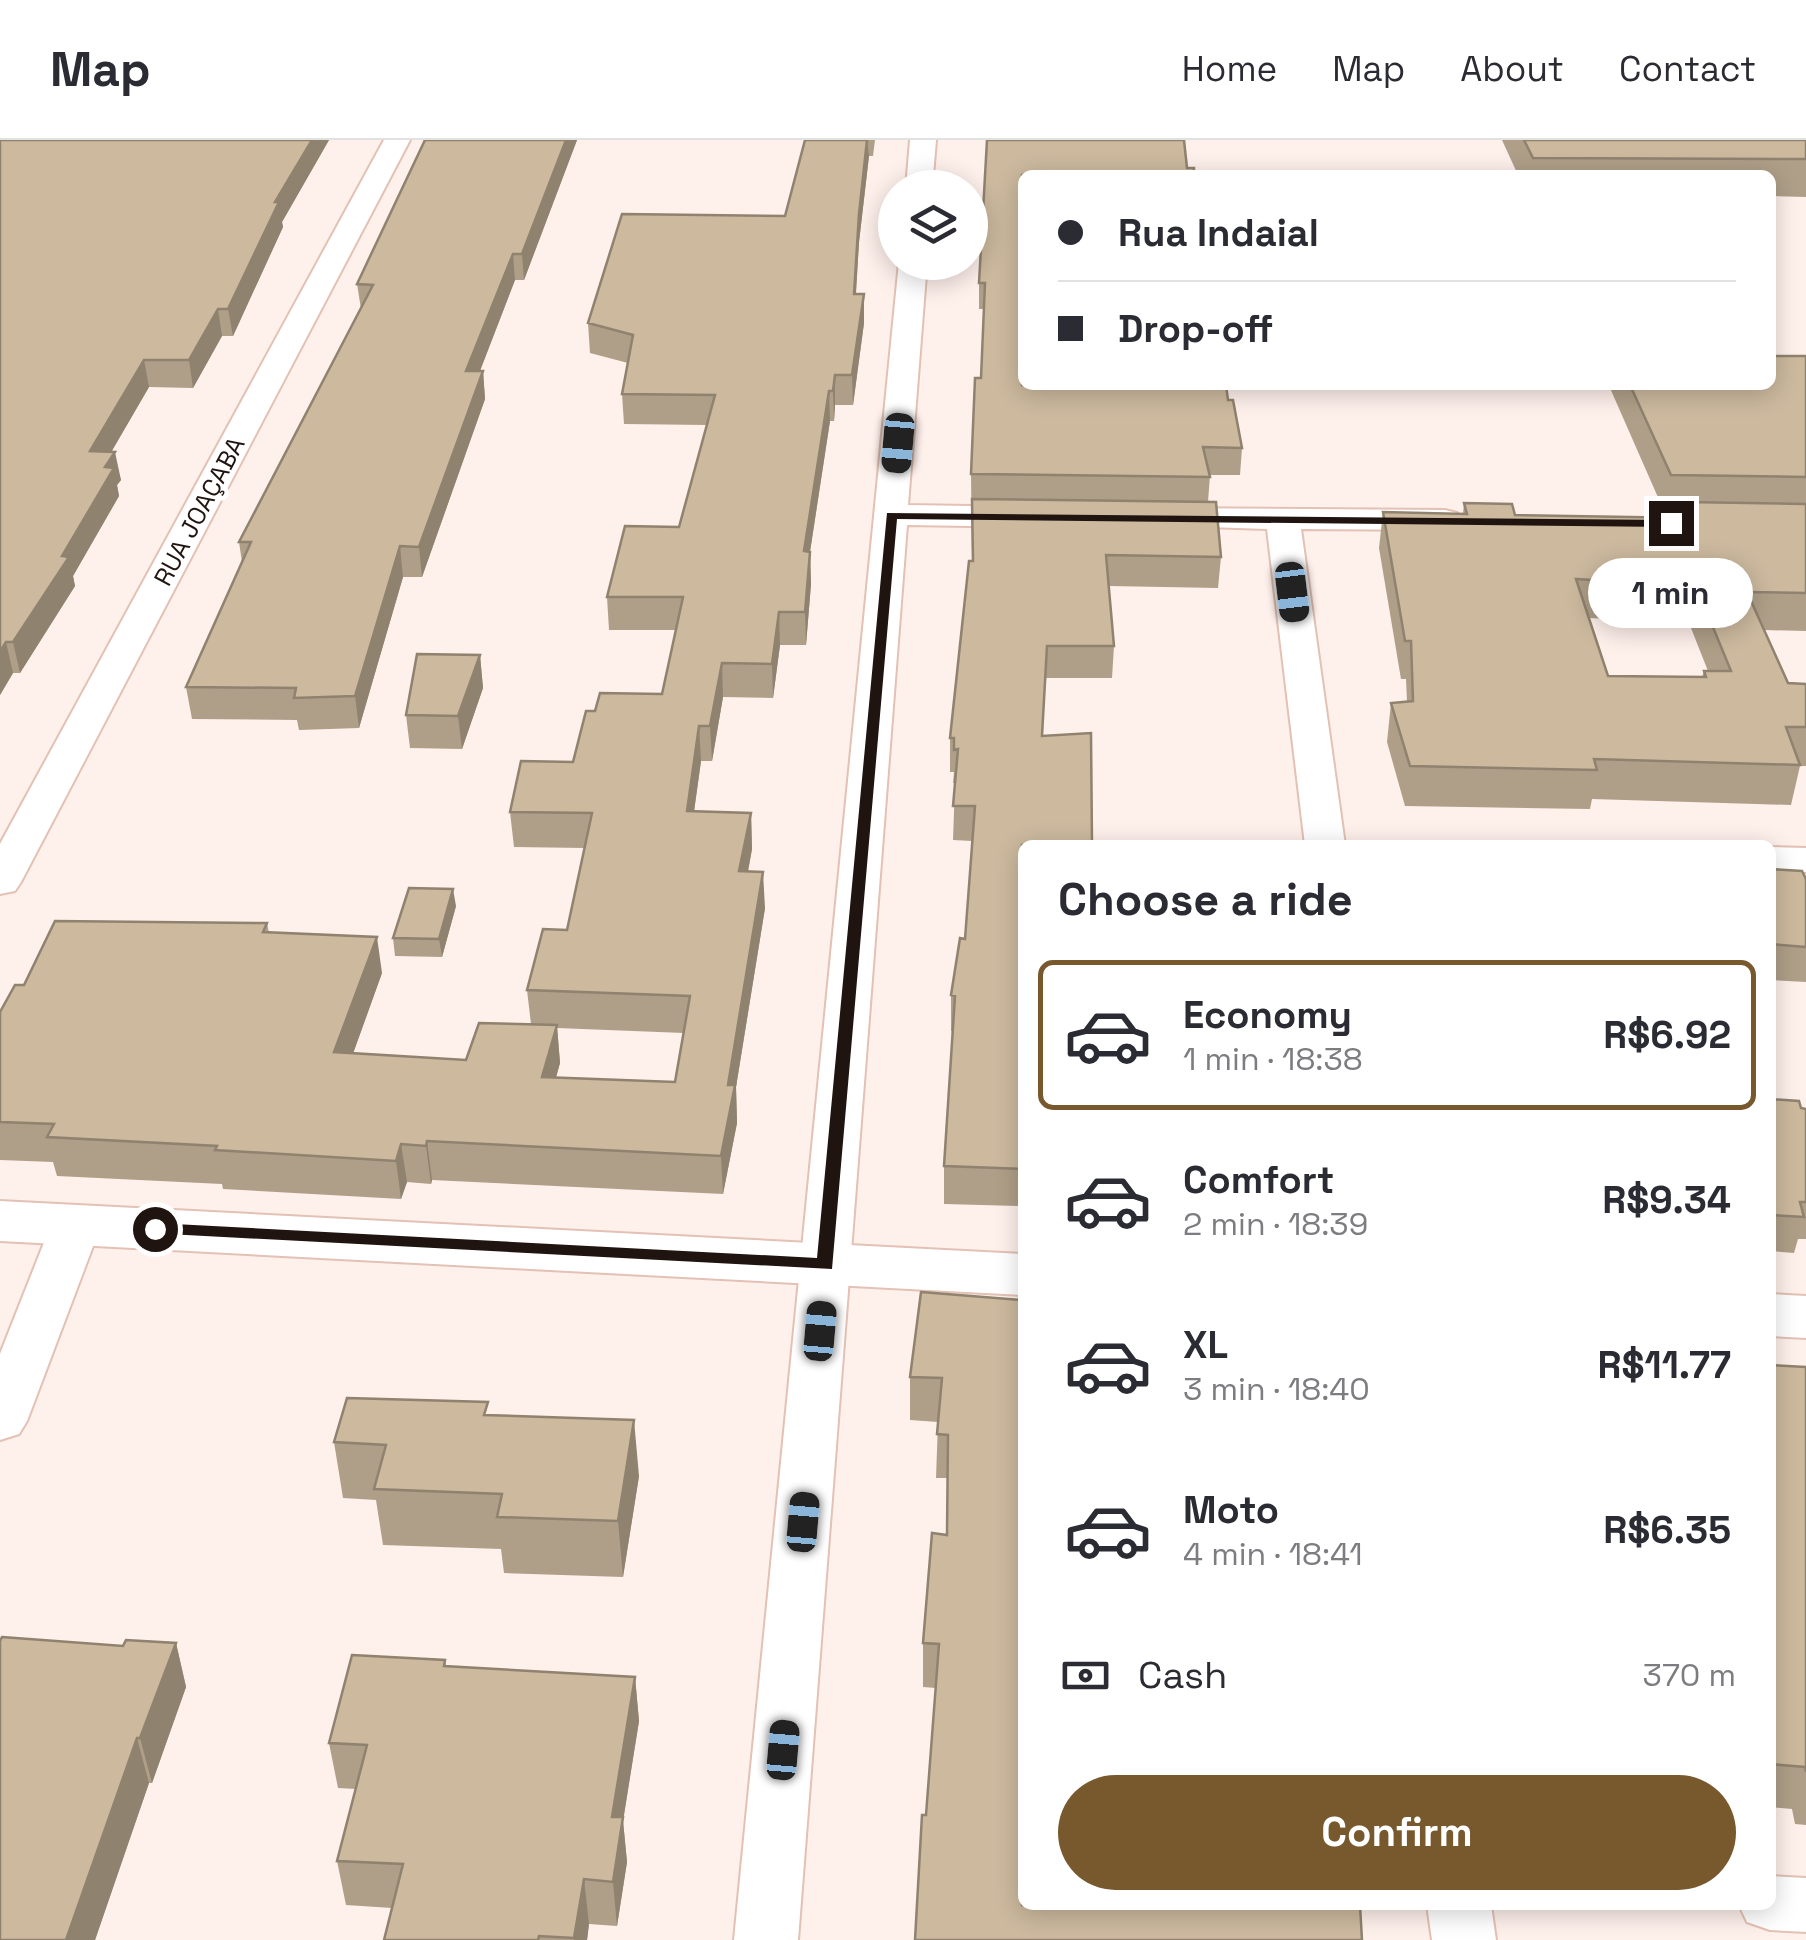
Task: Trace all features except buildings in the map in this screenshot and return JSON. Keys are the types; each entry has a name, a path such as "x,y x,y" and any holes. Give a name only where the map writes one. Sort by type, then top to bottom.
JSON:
{"street":[{"name":"RUA JOAÇABA","path":"0,882 397,140"},
{"path":"920,170 923,140"},
{"path":"766,1940 912,280"},
{"path":"892,515 1068,517"},
{"path":"1126,518 1468,520"},
{"path":"1283,520 1324,840"},
{"path":"1776,859 1806,860"},
{"path":"0,1221 1018,1275"},
{"path":"0,1421 76,1225"},
{"path":"1776,1315 1806,1317"},
{"path":"1776,1903 1806,1905"},
{"path":"1460,1910 1464,1940"}],"route":[{"path":"155,1229 825,1265 892,515 1671,523"}]}
